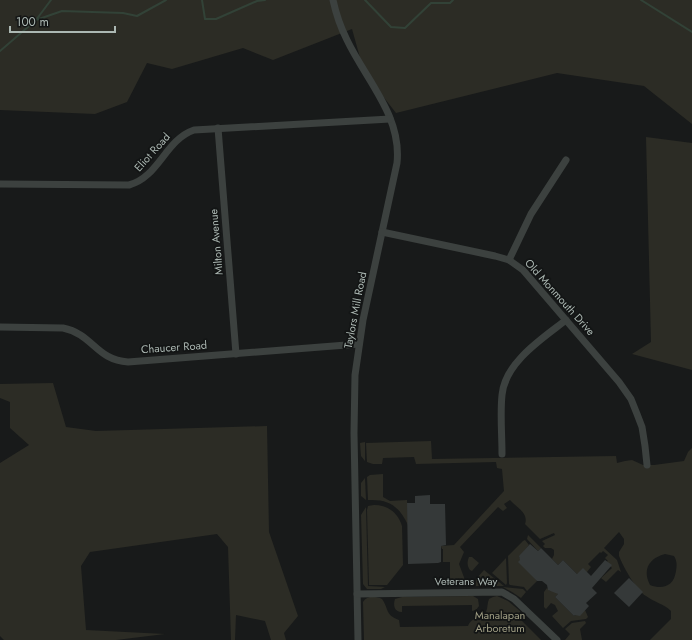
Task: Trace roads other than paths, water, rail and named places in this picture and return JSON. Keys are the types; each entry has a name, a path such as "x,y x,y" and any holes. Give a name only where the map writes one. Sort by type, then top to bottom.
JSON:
{"street":[{"name":"Taylors Mill Road","path":"333,1 339,22 347,41 378,94 395,131 397,156 363,320 355,375 354,400 358,640"},
{"name":"Eliot Road","path":"0,184 129,185 143,179 175,142 184,134 194,130 390,119"},
{"name":"Milton Avenue","path":"218,128 236,354"},
{"path":"509,260 531,214 566,160"},
{"name":"Old Monmouth Drive","path":"382,232 509,260 523,270 619,382 631,400 638,414 642,427 647,465"},
{"path":"502,454 502,394 505,382 513,366 522,356 566,320"},
{"name":"Chaucer Road","path":"0,327 69,329 83,336 103,354 120,362 359,344"},
{"name":"Veterans Way","path":"357,594 502,592 514,599 557,640"}],"waterway":[{"path":"36,20 51,0"},
{"path":"0,51 36,20 62,11 123,13 137,16 166,0"},
{"path":"202,0 205,19 216,19 257,1 265,0"},
{"path":"365,0 391,27 405,28 431,3 450,3 453,0"},
{"path":"641,0 692,32"}],"park label":[{"name":"Manalapan Arboretum","path":"500,621"}]}
